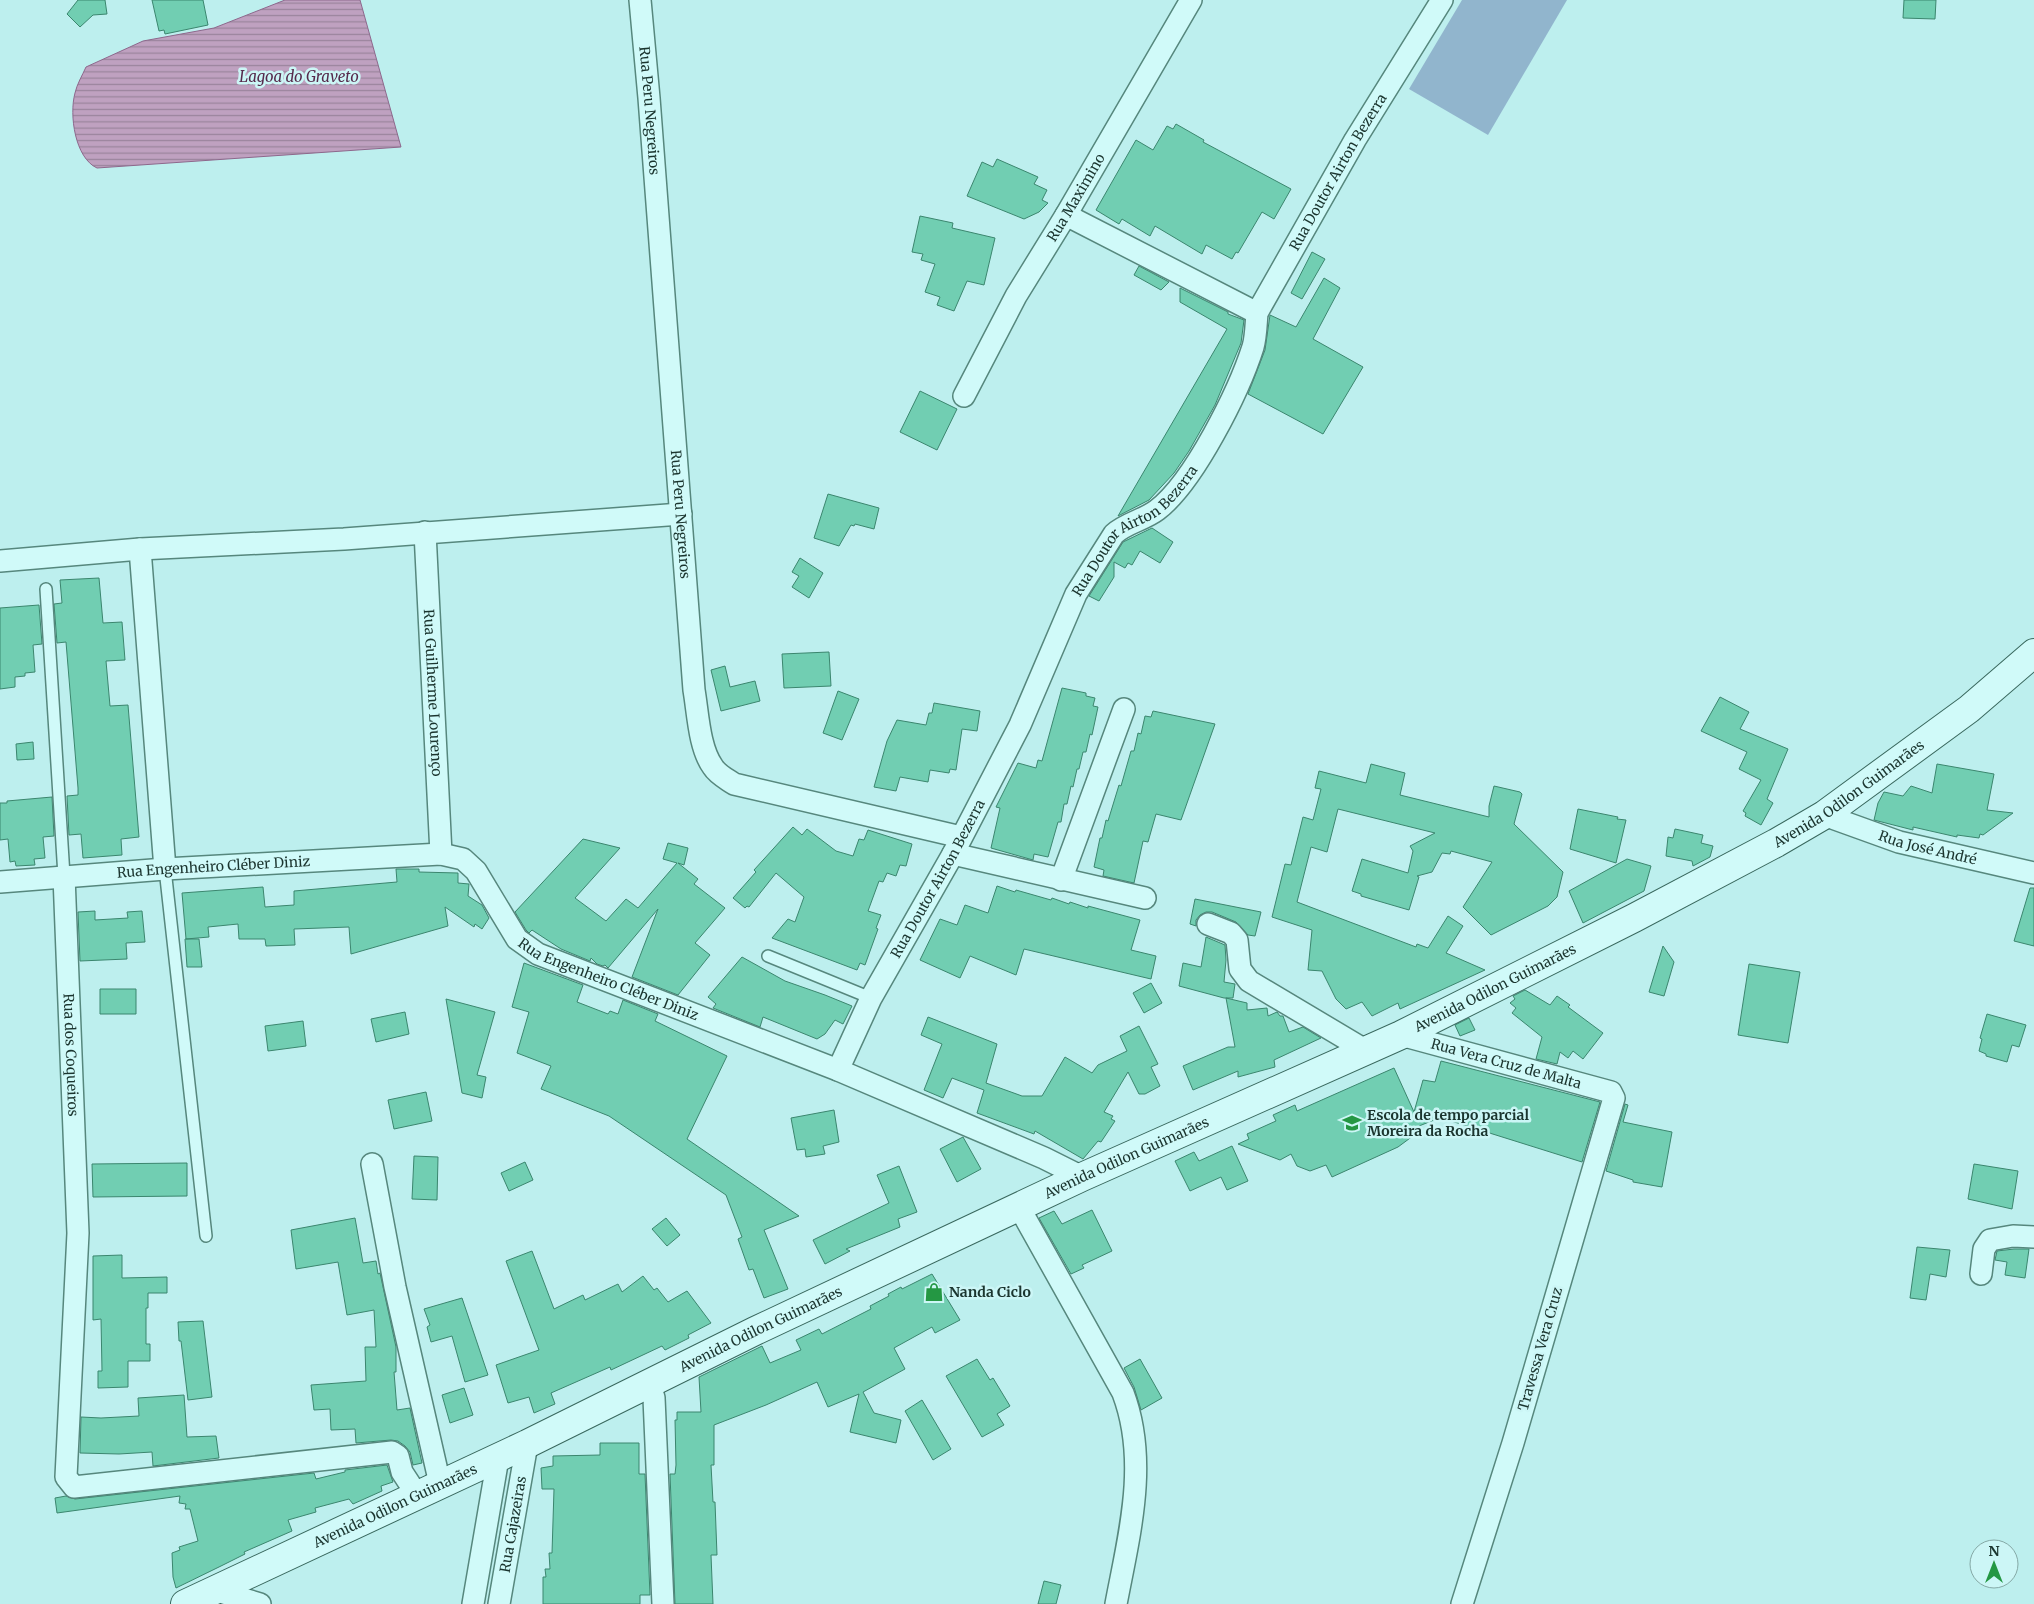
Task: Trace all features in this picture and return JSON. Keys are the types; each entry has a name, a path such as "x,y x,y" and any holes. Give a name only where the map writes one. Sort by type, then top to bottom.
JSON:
{"street":[{"name":"Rua Peru Negreiros","path":"640,0 694,690 705,752 713,767 720,775 734,784 787,795 957,846 1061,880 1145,898"},
{"name":"Rua Maximino","path":"964,396 1016,296 1066,215 1191,0"},
{"name":"Rua Doutor Airton Bezerra","path":"838,1070 871,998 957,846 1020,725 1076,594 1114,534 1121,528 1156,510 1172,495 1200,457 1232,399 1254,346 1257,313 1355,140 1442,0"},
{"path":"1066,215 1257,313"},
{"path":"0,561 140,549 344,539 681,514"},
{"name":"Rua Guilherme Lourenço","path":"425,532 441,854"},
{"path":"140,549 165,869"},
{"name":"Avenida Odilon Guimarães","path":"185,1604 498,1458 754,1331 1082,1177 1401,1035 1634,918 1776,843 1824,814 1970,709 2034,653"},
{"path":"1061,880 1124,709"},
{"name":"Rua José André","path":"1824,814 1899,842 2034,873"},
{"name":"Rua Engenheiro Cléber Diniz","path":"0,882 165,869 441,854 463,859 476,871 516,940 525,947 598,978 838,1070 1044,1158 1082,1177"},
{"name":"Rua dos Coqueiros","path":"64,876 78,1233 66,1477 69,1484 74,1487 392,1452 398,1456 402,1472 429,1489"},
{"path":"1208,924 1231,932 1237,940 1240,969 1249,980 1366,1050"},
{"name":"Rua Vera Cruz de Malta","path":"1401,1035 1611,1092"},
{"name":"Travessa Vera Cruz","path":"1462,1604 1516,1434 1614,1100 1611,1092"},
{"path":"372,1164 396,1287 429,1489"},
{"path":"1019,1207 1123,1393 1130,1413 1136,1467 1133,1509 1116,1604"},
{"path":"1981,1274 1984,1249 1990,1240 2013,1236 2034,1237"},
{"path":"650,1383 654,1398 663,1604"},
{"name":"Rua Cajazeiras","path":"499,1604 527,1444"},
{"name":"Rua Cajazeiras","path":"473,1604 498,1458"},
{"path":"214,1590 260,1604"}],"lane":[{"path":"46,589 64,876"},
{"path":"165,869 206,1236"},
{"path":"768,956 871,998"}],"shaded area":[{"path":"1462,0 1567,0 1488,135 1409,89"}],"water":[{"name":"Lagoa do Graveto","path":"285,0 360,0 401,147 97,168 89,163 79,146 73,113 76,90 86,67 143,41 214,28"}],"building":[{"path":"78,0 105,0 107,14 93,15 80,27 67,14"},
{"path":"152,0 203,0 208,25 165,34 164,30 159,31"},
{"path":"1904,0 1936,0 1935,19 1903,18"},
{"path":"1176,124 1204,140 1203,142 1291,189 1274,219 1262,212 1238,253 1236,252 1232,259 1206,245 1202,254 1155,226 1150,236 1122,219 1119,224 1096,210 1136,140 1153,150 1167,126 1173,129"},
{"path":"997,159 1038,177 1034,184 1047,190 1042,200 1048,203 1039,212 1024,219 967,196 982,162 993,167"},
{"path":"920,216 953,223 952,228 995,238 984,285 967,281 954,311 937,305 940,297 925,292 935,264 921,260 923,254 912,252"},
{"path":"1312,252 1325,259 1302,299 1291,293"},
{"path":"1139,266 1169,282 1161,290 1134,275"},
{"path":"1324,278 1340,288 1313,339 1363,367 1323,434 1248,394 1265,350 1270,315 1296,327"},
{"path":"1180,288 1228,312 1228,314 1244,320 1241,343 1215,405 1174,473 1149,500 1118,516 1227,329 1180,302"},
{"path":"920,391 957,409 937,450 900,432"},
{"path":"828,494 879,508 874,529 855,524 854,526 851,525 839,546 814,538"},
{"path":"1152,528 1173,542 1160,563 1140,551 1132,565 1128,563 1125,568 1114,562 1114,577 1099,601 1089,596 1123,542"},
{"path":"800,558 823,573 809,598 792,587 799,576 792,572"},
{"path":"99,578 103,623 122,622 125,660 106,661 110,706 128,705 139,837 121,839 122,855 83,858 81,834 69,835 67,796 78,795 78,788 66,642 57,643 54,604 62,603 60,580"},
{"path":"39,605 42,644 33,645 35,672 15,677 15,687 0,689 0,608"},
{"path":"829,652 831,686 784,688 782,654"},
{"path":"725,666 730,687 755,681 760,701 721,711 711,670"},
{"path":"1062,688 1086,693 1086,696 1095,698 1093,706 1098,707 1092,735 1090,734 1086,752 1083,752 1067,804 1064,804 1061,822 1058,822 1048,857 1034,854 1033,860 991,848 1000,808 996,807 1018,763 1036,768 1038,760 1042,761"},
{"path":"838,691 859,699 842,740 823,733"},
{"path":"1720,697 1749,712 1740,729 1788,749 1767,799 1773,803 1761,825 1745,816 1746,813 1743,811 1761,780 1739,769 1747,752 1701,731"},
{"path":"934,703 980,711 977,731 962,729 956,770 950,769 949,773 930,770 928,782 900,777 896,791 874,787 887,741 897,720 926,725 929,713 932,713"},
{"path":"1153,711 1215,724 1181,820 1156,814 1148,842 1143,841 1134,883 1103,876 1104,870 1094,867 1100,838 1102,838 1106,820 1108,821 1119,785 1121,786 1131,751 1134,751 1138,733 1141,734 1145,716 1151,717"},
{"path":"33,742 34,759 17,760 16,744"},
{"path":"1371,764 1405,773 1400,795 1489,817 1489,806 1494,786 1520,792 1522,794 1514,824 1563,872 1557,897 1548,906 1491,935 1463,907 1492,862 1451,851 1450,854 1442,853 1432,872 1417,876 1419,877 1409,910 1361,896 1361,894 1352,891 1362,859 1408,873 1413,851 1410,846 1435,833 1338,809 1327,852 1311,847 1297,902 1416,947 1417,944 1428,948 1448,916 1463,926 1446,953 1485,970 1400,1009 1398,1003 1372,1016 1362,1002 1346,1009 1336,999 1322,971 1308,970 1312,930 1272,917 1285,864 1291,865 1303,817 1313,820 1321,789 1315,788 1319,771 1366,783"},
{"path":"1937,764 1994,774 1987,810 2013,813 1983,835 1980,834 1979,838 1957,835 1957,837 1913,827 1913,830 1874,820 1878,803 1884,792 1903,796 1911,786 1932,793"},
{"path":"52,797 54,836 43,837 45,858 34,859 35,865 16,866 15,861 10,862 8,839 0,840 0,803"},
{"path":"1578,809 1626,820 1616,863 1570,849"},
{"path":"793,827 802,835 807,829 836,851 853,856 859,839 864,840 868,830 912,844 906,866 900,865 896,876 887,873 883,882 879,881 868,911 881,915 876,928 878,929 865,965 860,963 857,970 772,938 788,919 795,922 804,897 776,873 749,907 745,908 733,898 756,872 754,870"},
{"path":"1675,829 1703,835 1701,843 1713,846 1710,857 1693,866 1692,861 1666,856 1668,837 1673,838"},
{"path":"583,839 620,848 575,898 606,921 626,899 638,908 677,863 663,859 668,843 688,848 684,865 678,863 698,879 694,884 725,908 695,943 710,955 678,995 632,977 658,909 608,968 605,965 597,964 591,958 590,961 561,949 532,930 529,933 515,912"},
{"path":"1627,859 1651,866 1644,891 1583,923 1569,891"},
{"path":"396,869 419,869 419,872 458,873 458,883 469,884 468,896 482,905 489,918 482,929 475,924 474,927 445,907 448,926 351,954 349,927 294,929 295,945 266,946 265,939 239,939 238,924 208,927 209,937 186,939 182,893 263,887 265,907 294,905 294,891 397,882"},
{"path":"997,886 1015,892 1016,890 1069,904 1070,902 1088,908 1088,906 1140,920 1131,950 1156,956 1151,979 1024,949 1016,975 970,956 960,978 920,960 940,919 957,925 965,905 988,913"},
{"path":"2030,888 2034,888 2034,946 2014,941"},
{"path":"1195,899 1261,912 1255,936 1248,935 1236,922 1212,912 1200,915 1196,920 1196,926 1190,924"},
{"path":"95,911 95,920 128,918 127,912 142,911 145,942 126,943 127,959 80,961 78,912"},
{"path":"1206,937 1225,945 1224,982 1235,984 1233,998 1224,998 1179,986 1183,963 1201,967"},
{"path":"185,939 199,939 202,967 187,967"},
{"path":"1663,946 1674,962 1664,996 1649,992"},
{"path":"742,957 785,981 852,1006 843,1024 835,1020 825,1034 817,1039 763,1017 760,1027 713,1008 716,1004 708,997"},
{"path":"524,963 583,985 577,1002 608,1014 610,1011 618,1014 623,1000 658,1014 655,1021 727,1056 687,1139 799,1216 764,1230 788,1289 764,1298 753,1269 749,1270 738,1239 742,1237 726,1195 609,1116 541,1089 551,1066 517,1053 529,1012 512,1007"},
{"path":"1749,964 1800,972 1788,1043 1738,1035"},
{"path":"1151,983 1162,1003 1144,1013 1133,993"},
{"path":"100,989 136,989 136,1014 100,1014"},
{"path":"1525,990 1550,1005 1557,996 1570,1005 1568,1007 1603,1033 1583,1059 1573,1051 1568,1058 1560,1052 1557,1064 1536,1059 1542,1037 1512,1013 1516,1008 1510,1003 1515,999 1513,996"},
{"path":"1226,998 1247,1003 1247,1010 1267,1008 1268,1016 1277,1012 1280,1016 1283,1016 1289,1032 1303,1027 1321,1038 1274,1060 1275,1067 1238,1077 1238,1071 1193,1090 1183,1066 1228,1047 1235,1047"},
{"path":"446,999 495,1012 477,1075 486,1077 482,1098 462,1093"},
{"path":"405,1012 409,1034 376,1042 371,1019"},
{"path":"1987,1014 2026,1025 2019,1047 2012,1045 2007,1062 1986,1056 1986,1054 1979,1051 1982,1039 1980,1038"},
{"path":"928,1017 997,1044 986,1083 1022,1096 1042,1096 1065,1057 1092,1073 1098,1065 1127,1051 1120,1036 1139,1026 1158,1064 1151,1067 1160,1086 1145,1094 1139,1094 1128,1072 1104,1112 1113,1116 1111,1119 1115,1121 1101,1142 1098,1141 1083,1159 1035,1131 1034,1134 977,1113 984,1090 952,1078 943,1098 924,1090 942,1044 921,1035"},
{"path":"1469,1018 1475,1030 1460,1036 1455,1025"},
{"path":"303,1021 306,1046 268,1051 265,1026"},
{"path":"1441,1061 1600,1102 1582,1162 1448,1120 1444,1116 1419,1126 1421,1130 1398,1147 1332,1177 1326,1165 1310,1171 1297,1166 1291,1154 1280,1160 1238,1144 1249,1139 1247,1134 1276,1121 1273,1115 1295,1105 1297,1111 1394,1068 1414,1112 1423,1080 1435,1082"},
{"path":"426,1092 432,1121 394,1129 388,1100"},
{"path":"1625,1104 1628,1105 1623,1122 1672,1132 1662,1187 1633,1182 1633,1180 1606,1171"},
{"path":"834,1110 839,1142 823,1146 825,1154 806,1157 805,1149 797,1150 791,1118"},
{"path":"963,1137 981,1169 957,1182 940,1149"},
{"path":"1232,1146 1248,1181 1227,1190 1221,1177 1190,1191 1175,1161 1194,1152 1199,1161"},
{"path":"414,1156 438,1157 437,1200 412,1199"},
{"path":"525,1162 533,1180 509,1191 501,1173"},
{"path":"187,1163 187,1196 93,1197 92,1164"},
{"path":"1974,1164 2018,1171 2012,1209 1968,1199"},
{"path":"899,1166 917,1212 898,1219 900,1227 846,1249 850,1251 825,1264 813,1240 889,1203 877,1175"},
{"path":"1092,1210 1112,1251 1082,1265 1084,1268 1071,1274 1039,1218 1054,1211 1062,1224"},
{"path":"355,1218 363,1263 376,1261 378,1274 380,1273 396,1347 396,1372 394,1372 397,1410 410,1408 422,1463 413,1465 410,1452 398,1441 356,1443 355,1429 331,1430 330,1409 314,1410 311,1385 366,1381 365,1347 376,1347 374,1310 347,1315 338,1262 296,1269 291,1230"},
{"path":"666,1218 680,1235 667,1246 652,1229"},
{"path":"1917,1247 1950,1250 1946,1277 1930,1274 1926,1300 1910,1298"},
{"path":"2029,1249 2025,1278 2005,1275 2007,1262 1995,1260 1997,1251"},
{"path":"532,1251 554,1309 583,1295 585,1300 618,1284 622,1292 643,1276 654,1290 657,1288 668,1302 687,1291 711,1323 688,1335 689,1338 665,1350 662,1346 611,1370 610,1367 551,1393 555,1404 534,1413 529,1397 508,1403 496,1365 539,1350 506,1261"},
{"path":"122,1255 122,1278 167,1277 167,1293 148,1293 146,1344 150,1344 150,1361 128,1361 128,1387 98,1388 98,1371 102,1371 101,1319 93,1320 93,1256"},
{"path":"932,1274 960,1320 935,1333 932,1327 894,1348 905,1369 863,1392 874,1413 901,1420 896,1443 850,1432 859,1394 828,1407 817,1382 766,1405 714,1425 714,1465 711,1465 713,1502 715,1502 717,1555 711,1555 713,1604 675,1604 670,1474 675,1474 676,1465 675,1420 677,1420 677,1412 701,1412 699,1377 762,1346 770,1363 801,1350 796,1340 819,1329 822,1334 871,1309 870,1306 889,1296 888,1294"},
{"path":"462,1298 488,1375 465,1382 452,1336 431,1342 427,1327 430,1325 424,1309"},
{"path":"203,1321 212,1397 188,1400 178,1322"},
{"path":"977,1359 990,1380 993,1378 1010,1406 997,1414 1004,1425 982,1437 946,1376"},
{"path":"1140,1359 1162,1398 1141,1410 1134,1387 1124,1368"},
{"path":"464,1388 473,1415 450,1423 442,1395"},
{"path":"184,1395 187,1437 216,1436 219,1458 153,1466 152,1452 119,1454 80,1453 81,1417 139,1416 138,1398"},
{"path":"922,1400 951,1449 933,1460 905,1411"},
{"path":"600,1443 639,1443 639,1474 645,1474 650,1595 640,1595 640,1604 543,1604 543,1577 546,1577 545,1569 550,1569 549,1553 552,1553 554,1489 542,1489 541,1468 553,1466 553,1456 600,1455"},
{"path":"387,1465 393,1482 381,1486 382,1491 353,1504 349,1499 315,1508 316,1512 288,1520 292,1531 244,1552 245,1554 176,1588 173,1577 172,1553 180,1550 179,1547 198,1541 190,1509 185,1509 186,1504 179,1503 180,1496 57,1513 55,1498 66,1496 75,1499 314,1473 316,1479 345,1472 345,1470"},
{"path":"1044,1581 1061,1585 1056,1604 1038,1604"}],"place":[{"name":"Escola de tempo parcial Moreira da Rocha","path":"1352,1123"},
{"name":"Nanda Ciclo","path":"934,1292"}]}
